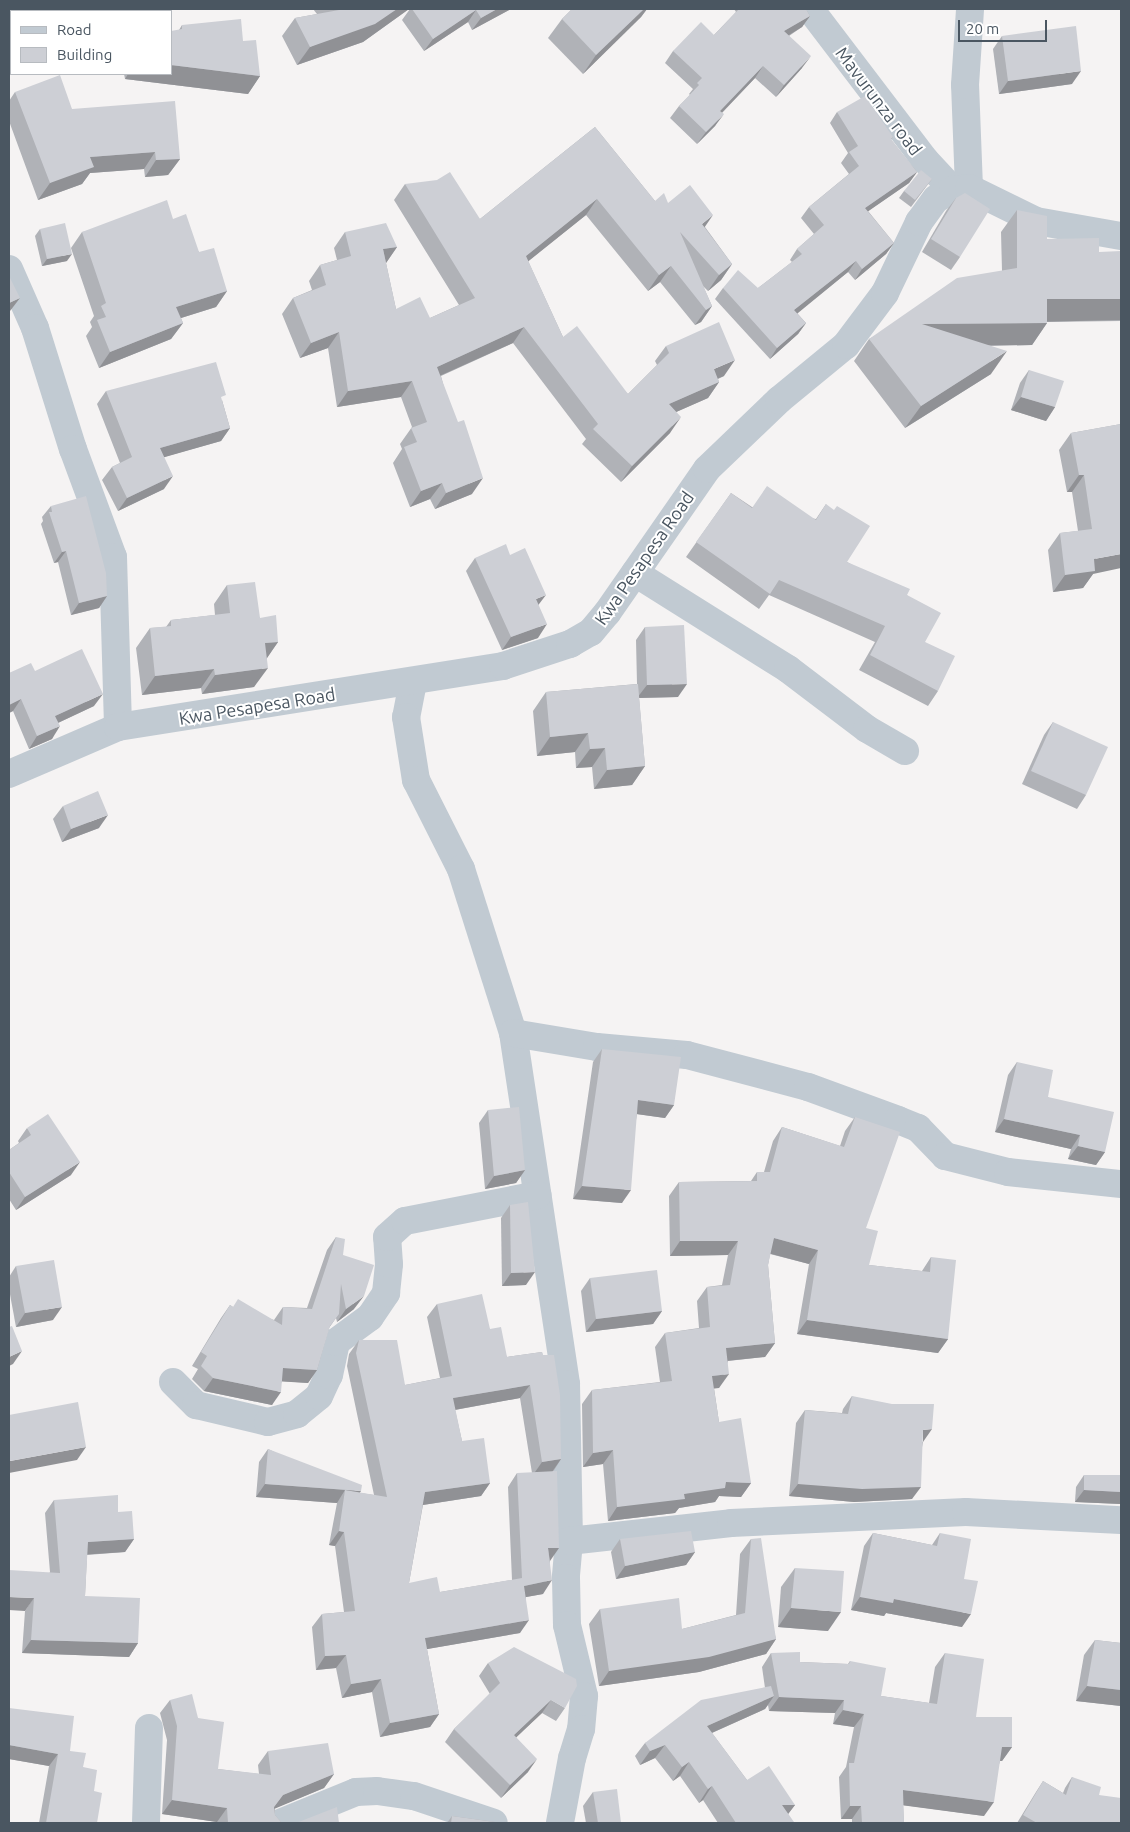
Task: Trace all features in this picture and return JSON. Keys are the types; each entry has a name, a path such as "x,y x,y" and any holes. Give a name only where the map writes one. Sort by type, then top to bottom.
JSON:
{"street":[{"name":"Mavurunza road","path":"810,9 924,160 961,189"},
{"path":"970,9 961,189 1036,221 1121,236"},
{"name":"Kwa Pesapesa Road","path":"9,774 118,727 413,682 503,666 570,644 591,632 635,573 707,469 779,400 846,345 885,293 919,222 936,199 961,189"},
{"path":"9,269 35,328 73,449 113,557 118,727"},
{"path":"635,573 788,669 867,729 905,751"},
{"path":"413,682 406,717 416,780 460,869 513,1033 566,1384 570,1541 566,1578 567,1625 584,1696 581,1729 572,1758 560,1823"},
{"path":"513,1033 597,1046 687,1055 808,1087 898,1120 918,1128 945,1156 1008,1172 1121,1184"},
{"path":"173,1382 196,1405 268,1422 296,1414 319,1396 329,1375 336,1342 370,1316 386,1293 389,1264 387,1237 405,1221 537,1195"},
{"path":"570,1541 731,1523 966,1512 1121,1520"},
{"path":"146,1823 149,1728"},
{"path":"280,1823 356,1792 377,1791 414,1796 494,1823"}],"building":[{"path":"339,9 397,9 375,24 310,47 295,18"},
{"path":"412,9 497,9 481,18 476,10 433,39"},
{"path":"572,9 644,9 596,55 562,19"},
{"path":"739,9 806,9 810,16 784,31 811,56 784,85 763,66 720,111 724,114 706,132 679,106 699,85 697,83 702,78 673,51 701,22 714,35"},
{"path":"241,19 243,41 256,40 260,76 172,65 172,31 182,29 182,25"},
{"path":"1076,26 1081,71 1008,81 1002,36"},
{"path":"60,75 72,109 175,101 180,159 156,160 155,152 90,157 94,167 50,183 15,92"},
{"path":"865,96 893,137 891,139 917,172 865,208 894,243 862,269 856,261 794,310 806,323 777,348 723,288 738,270 758,288 802,254 797,249 824,225 809,207 859,166 849,152 858,146 837,112"},
{"path":"595,127 655,201 664,193 668,203 690,185 713,215 702,224 732,264 719,275 680,232 712,306 706,310 671,266 659,275 597,199 526,256 563,337 577,326 628,394 669,353 666,346 719,322 735,360 714,369 719,382 669,404 681,417 632,466 593,429 598,424 524,327 437,367 458,422 464,420 483,478 446,493 442,483 421,491 404,447 417,442 411,428 427,422 412,381 348,391 339,332 311,343 293,298 326,285 320,265 351,256 345,232 386,223 397,247 383,249 396,309 420,297 430,318 475,298 405,184 437,180 450,172 480,219"},
{"path":"921,170 932,179 915,200 904,191"},
{"path":"965,193 990,209 960,257 931,239 956,198"},
{"path":"167,200 173,219 186,214 199,252 214,248 227,291 176,307 183,323 110,352 97,320 106,317 101,306 106,303 82,232"},
{"path":"1017,210 1047,216 1047,239 1099,238 1099,252 1121,251 1121,299 1047,299 1047,323 922,324 1007,351 921,406 869,339 957,278 1017,268"},
{"path":"65,223 72,254 47,259 40,229"},
{"path":"9,276 20,298 9,303"},
{"path":"216,362 226,395 221,397 230,428 160,448 173,476 127,498 112,467 132,457 106,391"},
{"path":"1029,370 1064,381 1055,407 1021,397"},
{"path":"1121,424 1121,554 1094,559 1095,571 1065,575 1060,533 1092,529 1084,475 1079,475 1071,433"},
{"path":"767,486 816,520 826,504 834,510 837,506 870,526 847,562 910,589 907,595 941,613 925,642 955,656 938,691 870,655 885,626 779,580 770,594 696,542 731,493 752,508"},
{"path":"86,496 106,573 107,596 79,603 66,551 62,552 49,512 52,512 51,506"},
{"path":"506,544 510,555 525,548 546,595 536,599 547,624 511,637 475,558"},
{"path":"255,582 260,618 276,615 278,642 265,643 268,668 215,675 214,669 155,676 150,628 171,626 171,620 230,613 227,585"},
{"path":"684,625 687,684 647,685 645,627"},
{"path":"82,649 103,694 55,716 60,726 37,736 21,699 9,705 9,673 31,663 35,671"},
{"path":"638,684 645,766 607,770 605,748 590,749 588,733 550,737 546,692"},
{"path":"1053,722 1108,747 1086,795 1031,771"},
{"path":"98,791 108,815 71,829 63,806"},
{"path":"602,1049 681,1057 674,1105 638,1100 631,1190 582,1186"},
{"path":"1017,1062 1053,1070 1048,1097 1114,1112 1105,1152 1078,1146 1080,1135 1004,1119"},
{"path":"519,1107 525,1170 494,1176 488,1110"},
{"path":"48,1114 80,1162 25,1197 9,1172 9,1150 31,1135 27,1128"},
{"path":"855,1117 900,1132 866,1228 878,1231 869,1265 930,1272 931,1257 956,1260 948,1339 807,1320 818,1250 774,1238 768,1265 775,1343 726,1348 729,1374 712,1376 719,1422 741,1418 751,1483 726,1482 725,1488 684,1494 685,1499 617,1507 613,1450 593,1453 592,1390 672,1381 665,1333 710,1327 707,1287 730,1285 738,1241 680,1241 679,1182 757,1181 757,1172 770,1172 782,1127 844,1147"},
{"path":"528,1202 535,1272 511,1273 510,1205"},
{"path":"336,1237 345,1239 343,1255 374,1265 364,1296 346,1309 341,1284 339,1314 330,1326 317,1370 283,1368 281,1392 213,1378 201,1366 207,1356 201,1352 230,1305 233,1307 238,1299 282,1325 283,1307 312,1309"},
{"path":"54,1260 62,1307 25,1313 16,1266"},
{"path":"657,1270 662,1311 596,1319 590,1278"},
{"path":"482,1294 490,1329 501,1327 507,1357 542,1352 543,1355 554,1355 560,1395 561,1459 542,1462 530,1385 453,1398 462,1441 484,1438 490,1483 425,1492 409,1583 437,1577 440,1592 522,1578 517,1473 557,1471 559,1548 548,1548 552,1580 524,1586 529,1620 425,1638 439,1714 390,1723 381,1679 351,1684 346,1655 325,1656 322,1614 355,1611 344,1532 339,1531 345,1490 387,1497 356,1353 359,1340 397,1340 405,1385 452,1376 437,1304"},
{"path":"12,1326 22,1351 9,1357 9,1327"},
{"path":"852,1396 892,1404 934,1404 932,1429 923,1430 921,1487 862,1489 798,1484 805,1410 848,1414"},
{"path":"78,1402 86,1447 10,1461 9,1415"},
{"path":"268,1449 362,1485 361,1491 265,1484"},
{"path":"1084,1475 1121,1475 1121,1492 1084,1490"},
{"path":"118,1495 118,1512 132,1511 134,1539 88,1542 85,1596 140,1598 138,1643 31,1640 34,1598 9,1597 9,1570 60,1573 54,1500"},
{"path":"691,1531 695,1552 625,1566 620,1539"},
{"path":"873,1533 937,1546 940,1533 971,1539 964,1579 978,1581 971,1614 894,1599 893,1603 860,1597"},
{"path":"761,1538 776,1639 709,1657 609,1671 600,1609 679,1598 682,1629 745,1613 751,1539"},
{"path":"795,1568 844,1571 841,1612 791,1608"},
{"path":"1095,1640 1121,1643 1121,1690 1087,1686"},
{"path":"514,1647 576,1679 577,1686 565,1708 551,1700 514,1735 537,1759 510,1785 454,1729 500,1683 488,1663"},
{"path":"800,1652 800,1662 849,1664 850,1661 886,1668 881,1696 937,1704 945,1653 984,1659 976,1717 1012,1717 1012,1747 1002,1747 994,1802 903,1790 904,1823 862,1823 861,1806 850,1806 849,1763 854,1763 864,1714 843,1710 844,1700 779,1697 771,1653"},
{"path":"771,1686 774,1696 707,1726 747,1780 769,1766 795,1805 782,1805 794,1822 736,1823 712,1786 708,1789 689,1762 682,1767 665,1745 650,1751 645,1743 701,1700"},
{"path":"192,1694 198,1718 224,1722 218,1769 271,1775 268,1751 328,1743 334,1774 283,1795 274,1807 275,1815 281,1822 292,1823 228,1823 227,1808 172,1800 177,1726 170,1700"},
{"path":"9,1708 74,1716 70,1751 86,1753 83,1767 97,1770 94,1791 102,1793 97,1823 46,1823 58,1754 9,1745"},
{"path":"1072,1777 1101,1787 1099,1795 1121,1798 1121,1823 1037,1823 1023,1815 1043,1781 1066,1795"},
{"path":"617,1789 621,1823 598,1823 593,1792"},
{"path":"337,1807 339,1823 296,1823"},
{"path":"452,1816 502,1823 451,1823"}]}
